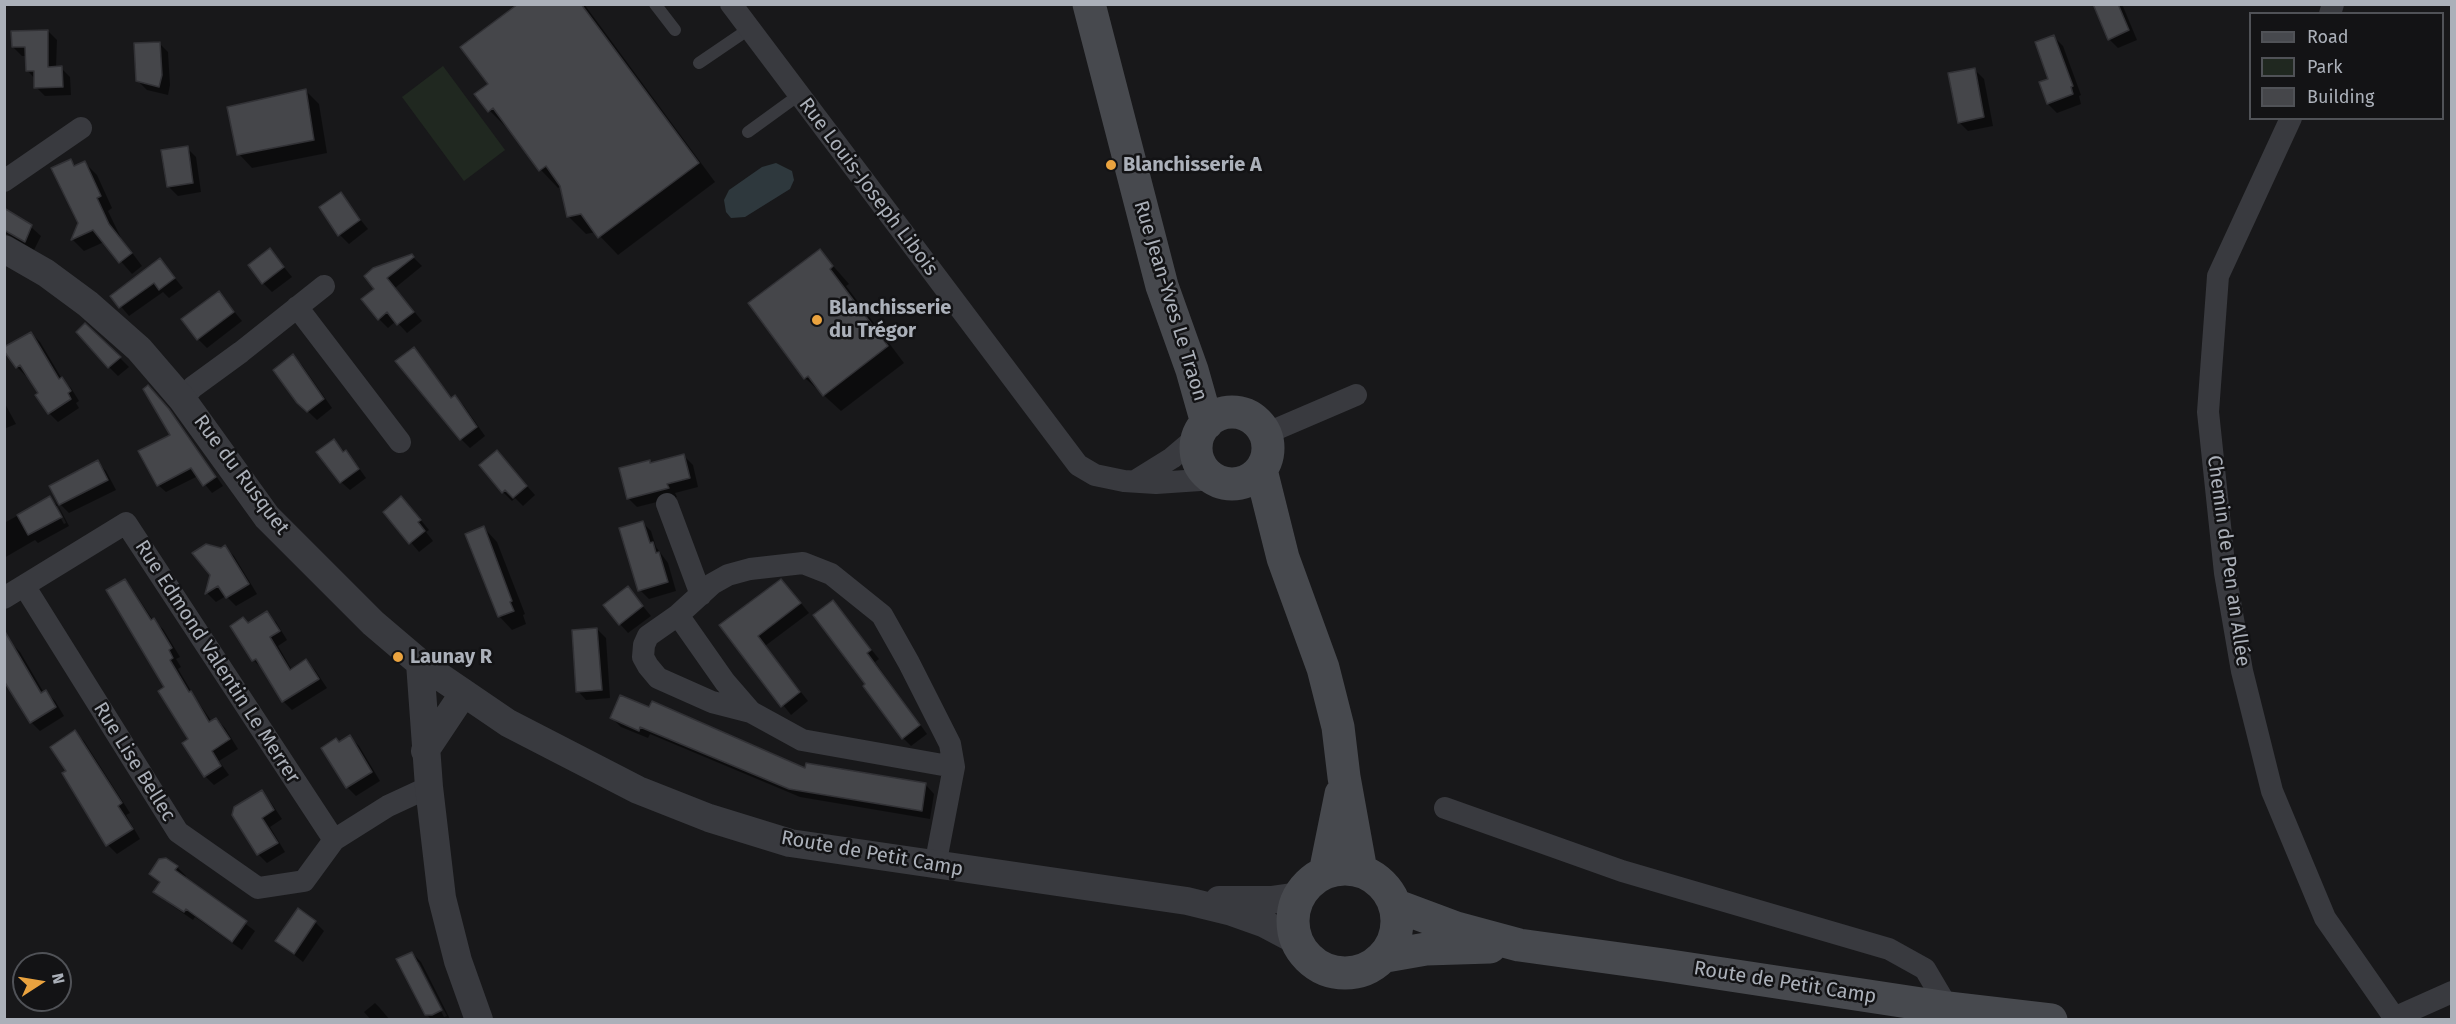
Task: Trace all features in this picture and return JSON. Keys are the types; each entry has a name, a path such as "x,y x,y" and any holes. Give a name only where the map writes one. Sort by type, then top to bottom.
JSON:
{"main road":[{"name":"Rue Jean-Yves Le Traon","path":"1089,4 1150,242 1175,322 1214,424"},
{"path":"1223,482 1252,478 1261,470 1267,456 1268,445 1265,434 1251,417 1214,424 1197,456 1207,473 1223,482 1283,558"},
{"path":"1261,470 1283,558 1323,668 1342,751 1344,777 1362,871"},
{"path":"1325,873 1344,777"},
{"path":"1345,868 1362,871 1377,879 1389,891 1397,906 1398,927 1394,941 1386,956 1373,967 1357,973 1340,974 1324,970 1310,960 1297,941 1293,924 1294,907 1305,887 1325,873 1345,868"},
{"name":"Route de Petit Camp","path":"1397,906 1456,928 1519,945 1948,1008 2051,1020"},
{"name":"Route de Petit Camp","path":"1386,956 1426,949 1519,945"}],"street":[{"name":"Rue Louis-Joseph Libois","path":"731,4 1078,465 1095,475 1135,481 1223,482"},
{"name":"Chemin de Pen an Allée","path":"2290,120 2218,276 2208,412 2225,573 2242,671 2272,791 2325,918 2396,1018"},
{"path":"4,181 81,128"},
{"name":"Rue du Rusquet","path":"4,249 46,273 88,304 139,349 182,399 267,517 373,623 420,663 508,723"},
{"path":"182,399 193,387 324,286"},
{"path":"297,307 400,442"},
{"path":"1265,434 1356,395"},
{"path":"1135,481 1172,458 1214,424"},
{"path":"667,504 701,595"},
{"name":"Rue Edmond Valentin Le Merrer","path":"25,587 126,523 334,840"},
{"path":"935,866 954,767 950,744 882,615 831,574 802,564 750,569 728,575 712,584 678,615 648,636 644,645 643,657 658,678 712,702 751,712 802,740 954,767"},
{"path":"4,598 25,587"},
{"name":"Rue Lise Bellec","path":"25,587 178,832 258,888 304,881 334,840"},
{"path":"678,615 725,682 751,712"},
{"path":"420,663 429,787 442,898 458,961 479,1020"},
{"path":"426,751 463,694"},
{"name":"Route de Petit Camp","path":"508,723 638,790 710,818 790,843 1187,901 1263,922 1297,941"},
{"path":"334,840 388,806 429,787"},
{"path":"1445,807 1622,871 1889,949 1925,969 1948,1008"},
{"name":"Route de Petit Camp","path":"1187,901 1271,900 1299,896"},
{"path":"2396,1018 2451,992"}],"lane":[{"path":"655,4 675,30"},
{"path":"699,63 749,29"},
{"path":"748,132 799,95"}],"green space":[{"path":"443,66 505,150 464,181 402,97"}],"shaded area":[{"path":"776,163 792,171 794,180 790,189 745,217 731,218 726,212 724,200 729,190 762,167"}],"building":[{"path":"518,4 581,4 699,163 598,238 581,214 567,217 560,186 546,166 539,171 493,108 488,112 474,94 488,84 460,47"},
{"path":"2093,4 2118,4 2129,30 2108,40"},
{"path":"48,30 48,67 62,66 63,87 34,88 34,71 26,71 25,47 12,47 11,31"},
{"path":"2054,35 2073,86 2071,87 2073,94 2047,104 2039,82 2048,79 2035,42"},
{"path":"160,42 162,75 159,87 136,81 134,43"},
{"path":"1975,68 1984,117 1958,123 1948,73"},
{"path":"306,89 314,140 237,155 227,107"},
{"path":"188,146 193,183 167,187 161,150"},
{"path":"71,159 74,166 85,161 101,196 97,198 109,224 132,253 119,263 93,230 71,240 78,223 51,168"},
{"path":"341,192 360,220 338,236 319,207"},
{"path":"4,208 32,225 25,242 4,230"},
{"path":"270,248 284,267 262,284 248,265"},
{"name":"Blanchisserie du Trégor","path":"820,249 833,266 830,269 888,346 823,396 808,376 804,379 748,303"},
{"path":"412,254 414,257 387,278 414,312 397,325 387,312 378,320 361,299 374,289 364,276 373,268"},
{"path":"160,258 175,278 159,290 154,283 119,308 110,296"},
{"path":"219,291 234,312 197,340 181,319"},
{"path":"85,323 121,357 108,368 76,332"},
{"path":"31,332 59,379 62,377 71,391 68,393 71,399 48,414 35,395 38,393 20,365 16,368 4,351 4,347"},
{"path":"414,347 451,398 455,395 477,427 460,440 395,361"},
{"path":"293,354 324,399 307,412 297,403 273,370"},
{"path":"148,385 169,409 216,477 203,486 191,468 157,486 138,451 170,435 143,389"},
{"path":"334,439 343,452 346,450 359,469 340,483 316,452"},
{"path":"497,450 527,486 513,498 505,490 502,493 479,465"},
{"path":"684,454 690,478 667,484 669,488 627,499 619,468"},
{"path":"98,460 108,480 59,505 49,486"},
{"path":"50,496 62,517 28,535 17,515"},
{"path":"401,496 421,520 418,522 425,531 409,544 383,512"},
{"path":"643,521 650,543 653,542 656,553 659,552 668,582 638,591 619,528"},
{"path":"484,526 514,611 498,617 465,534"},
{"path":"206,544 221,548 225,545 249,584 226,598 218,586 205,594 210,575 192,553"},
{"path":"125,579 151,620 154,618 172,648 169,650 173,658 170,660 189,692 191,691 209,722 216,718 230,739 212,751 221,766 204,777 182,743 188,739 158,691 164,687 106,590"},
{"path":"781,579 801,603 758,636 800,692 781,707 719,625"},
{"path":"628,586 643,606 619,625 603,605"},
{"path":"833,600 871,650 867,653 920,725 902,739 863,686 865,684 813,615"},
{"path":"267,611 280,631 270,637 290,670 306,659 319,679 282,702 256,659 252,661 230,626 243,617 248,623"},
{"path":"597,628 602,690 576,692 572,630"},
{"path":"4,630 41,693 46,690 56,707 30,723 4,681"},
{"path":"620,695 649,707 652,701 805,768 806,763 926,783 922,811 789,789 640,727 639,731 610,718"},
{"path":"75,730 122,803 118,806 133,829 106,846 62,773 66,771 50,747"},
{"path":"350,735 372,772 346,788 321,748 336,738 339,742"},
{"path":"262,790 274,810 262,818 278,843 257,855 232,815 234,807"},
{"path":"166,858 178,866 175,870 247,921 232,942 186,909 184,912 153,892 160,882 149,874 159,859"},
{"path":"298,908 316,921 294,954 275,941"},
{"path":"412,952 442,1010 432,1015 425,1015 396,959"}],"place":[{"name":"Blanchisserie A","path":"1111,165"},
{"name":"Blanchisserie du Trégor","path":"817,320"},
{"name":"Launay R","path":"398,657"}]}
